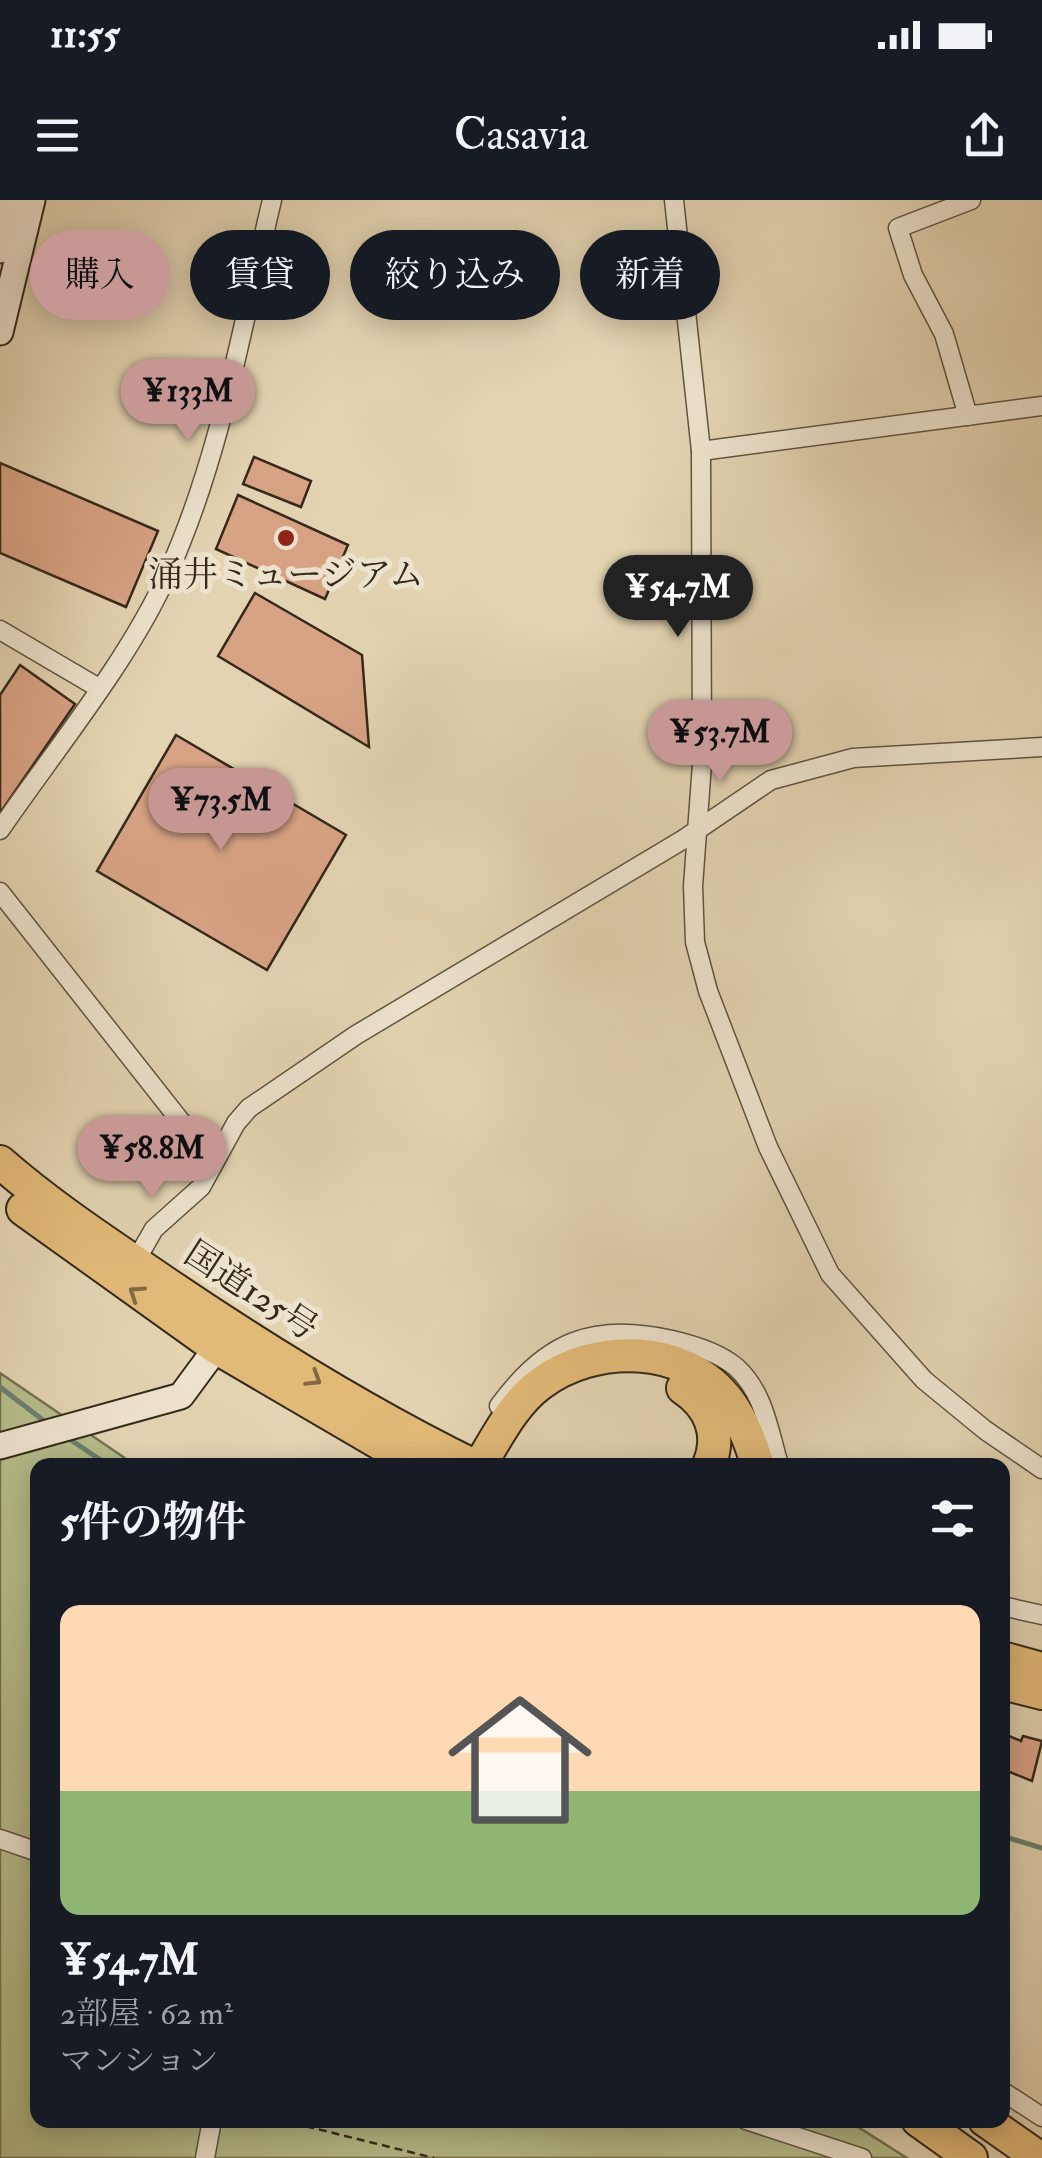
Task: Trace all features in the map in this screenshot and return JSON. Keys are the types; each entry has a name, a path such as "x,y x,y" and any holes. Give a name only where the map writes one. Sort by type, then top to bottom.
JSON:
{"highway":[{"name":"国道125号","path":"0,1162 135,1262 320,1412 404,1458"},
{"name":"国道125号","path":"0,1190 108,1274 224,1338 466,1458"},
{"path":"482,1458 521,1402 566,1368 614,1355 690,1370 726,1398 747,1432 756,1458"},
{"path":"658,1365 711,1417 711,1458"},
{"path":"320,1412 354,1458"},
{"path":"1013,1665 1042,1694"},
{"path":"929,2128 971,2158"},
{"path":"997,2128 1039,2157"}],"street":[{"path":"0,250 13,200"},
{"path":"0,332 32,200"},
{"path":"0,830 166,578 191,518 272,200"},
{"path":"674,200 701,451 702,764 694,830 695,942 708,991 768,1147 814,1248 854,1306 924,1380 985,1430 1042,1469"},
{"path":"968,416 944,334 913,275 898,228 971,200"},
{"path":"701,451 1042,406"},
{"path":"0,630 97,688"},
{"path":"135,1262 154,1228 201,1186 236,1123 282,1084 771,780 853,758 1042,747"},
{"path":"0,892 212,1161"},
{"path":"481,1458 516,1382 544,1356 593,1332 644,1333 698,1346 736,1368 765,1408 777,1458"},
{"path":"0,1446 180,1396 224,1338"},
{"path":"1010,1608 1042,1615"},
{"path":"0,1839 30,1849"},
{"path":"1010,2096 1042,2118"},
{"path":"206,2158 211,2128"},
{"path":"770,2128 862,2158"}],"path":[{"path":"313,2128 434,2158"}],"green space":[{"path":"0,1373 125,1458 30,1458 30,2128 860,2128 907,2158 0,2158"}],"building":[{"path":"254,457 311,481 301,507 243,484"},
{"path":"0,463 158,531 126,607 0,553"},
{"path":"238,495 348,545 325,599 216,549"},
{"path":"255,593 362,655 369,747 218,656"},
{"path":"20,665 75,704 0,813 0,695"},
{"path":"176,735 346,835 267,970 97,871"},
{"path":"1010,1736 1021,1741 1023,1736 1042,1741 1032,1781 1010,1772"}],"waterway":[{"path":"0,1387 48,1424"},
{"path":"65,1436 98,1458"},
{"path":"1010,1838 1042,1848"}],"place":[{"name":"涌井ミュージアム","path":"286,538"}]}
